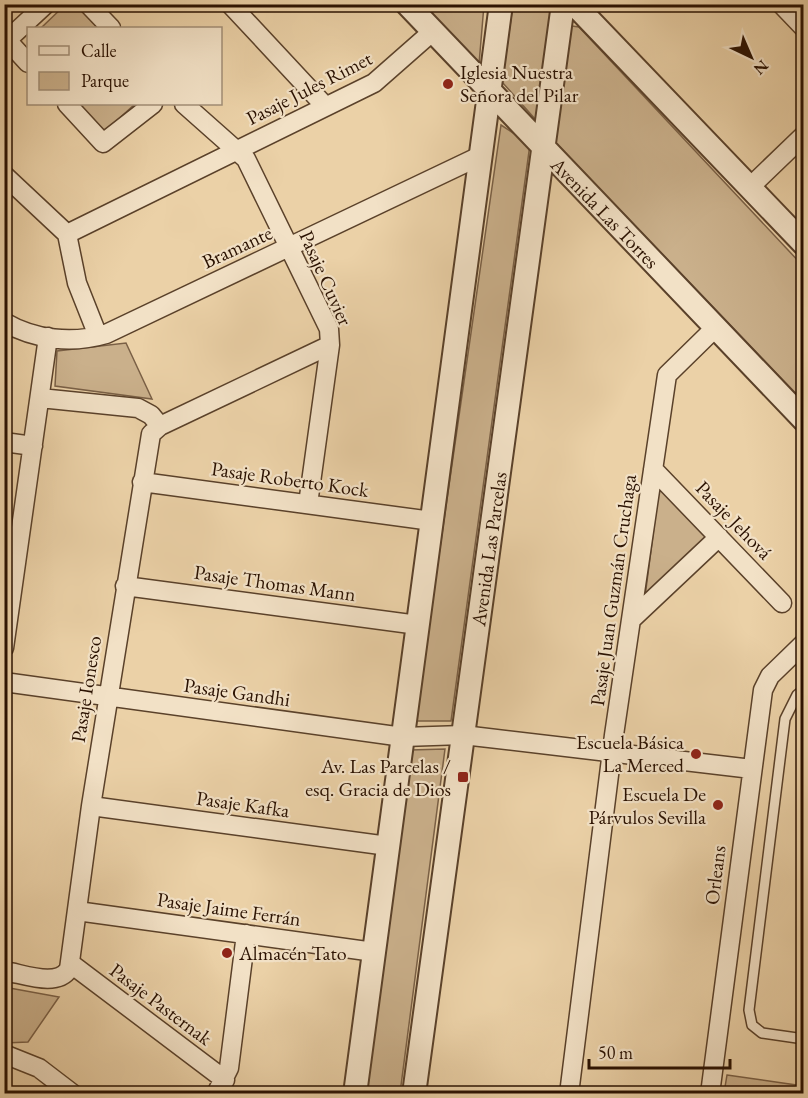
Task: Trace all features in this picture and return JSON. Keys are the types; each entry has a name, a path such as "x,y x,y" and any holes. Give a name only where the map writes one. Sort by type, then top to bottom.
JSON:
{"street":[{"path":"27,62 6,41 46,4"},
{"path":"88,4 110,27"},
{"path":"230,4 326,106"},
{"name":"Avenida Las Torres","path":"406,4 804,420"},
{"path":"355,1094 501,4"},
{"name":"Avenida Las Parcelas","path":"414,1094 563,4"},
{"path":"574,4 804,244"},
{"path":"781,4 804,28"},
{"name":"Pasaje Jules Rimet","path":"67,234 387,74 432,32"},
{"path":"67,105 103,143 152,105"},
{"name":"Pasaje Cuvier","path":"185,105 235,152 246,159 329,329 330,345 308,504"},
{"path":"750,186 804,135"},
{"name":"Bramante","path":"4,322 23,331 48,337 72,339 98,336 482,155"},
{"path":"4,175 67,234 78,283 98,336"},
{"name":"Pasaje Juan Guzmán Cruchaga","path":"569,1094 612,753 667,375 715,328"},
{"path":"4,648 48,337"},
{"path":"40,398 138,408 151,415 160,426 330,345"},
{"name":"Pasaje Ionesco","path":"70,963 91,806 149,439 160,426"},
{"path":"4,442 33,446"},
{"name":"Pasaje Jehová","path":"653,469 782,603"},
{"name":"Pasaje Roberto Kock","path":"142,482 432,521"},
{"path":"633,618 719,537"},
{"name":"Pasaje Thomas Mann","path":"125,586 418,625"},
{"name":"Orleans","path":"710,1094 763,690 770,676 804,643"},
{"name":"Pasaje Gandhi","path":"4,682 403,737 464,735 752,769"},
{"name":"Pasaje Kafka","path":"91,806 388,846"},
{"name":"Pasaje Jaime Ferrán","path":"77,911 374,952"},
{"path":"220,1087 246,934"},
{"path":"4,971 58,979 66,973 70,963"},
{"name":"Pasaje Pasternak","path":"70,963 220,1087"},
{"path":"4,1054 39,1068 73,1094"}],"lane":[{"path":"804,689 797,695 785,719 749,1010 752,1025 762,1033 804,1039"}],"green space":[{"path":"66,4 82,5 104,27 42,27"},
{"path":"424,5 484,5 479,64"},
{"path":"513,5 556,5 536,120 502,82"},
{"path":"572,26 579,27 803,266 803,401 553,140 567,29"},
{"path":"77,105 134,105 104,132"},
{"path":"501,125 530,144 451,721 415,721"},
{"path":"126,343 152,399 55,386 57,351"},
{"path":"659,488 707,538 645,597"},
{"path":"445,749 400,1093 365,1094 410,750"},
{"path":"4,987 59,997 28,1042 5,1043"},
{"path":"727,1075 803,1086 803,1093 724,1093"}],"place":[{"name":"Iglesia Nuestra Señora del Pilar","path":"448,84"},
{"name":"Escuela Básica La Merced","path":"696,754"},
{"name":"Av. Las Parcelas / esq. Gracia de Dios","path":"463,777"},
{"name":"Escuela De Párvulos Sevilla","path":"718,805"},
{"name":"Almacén Tato","path":"227,953"}]}
